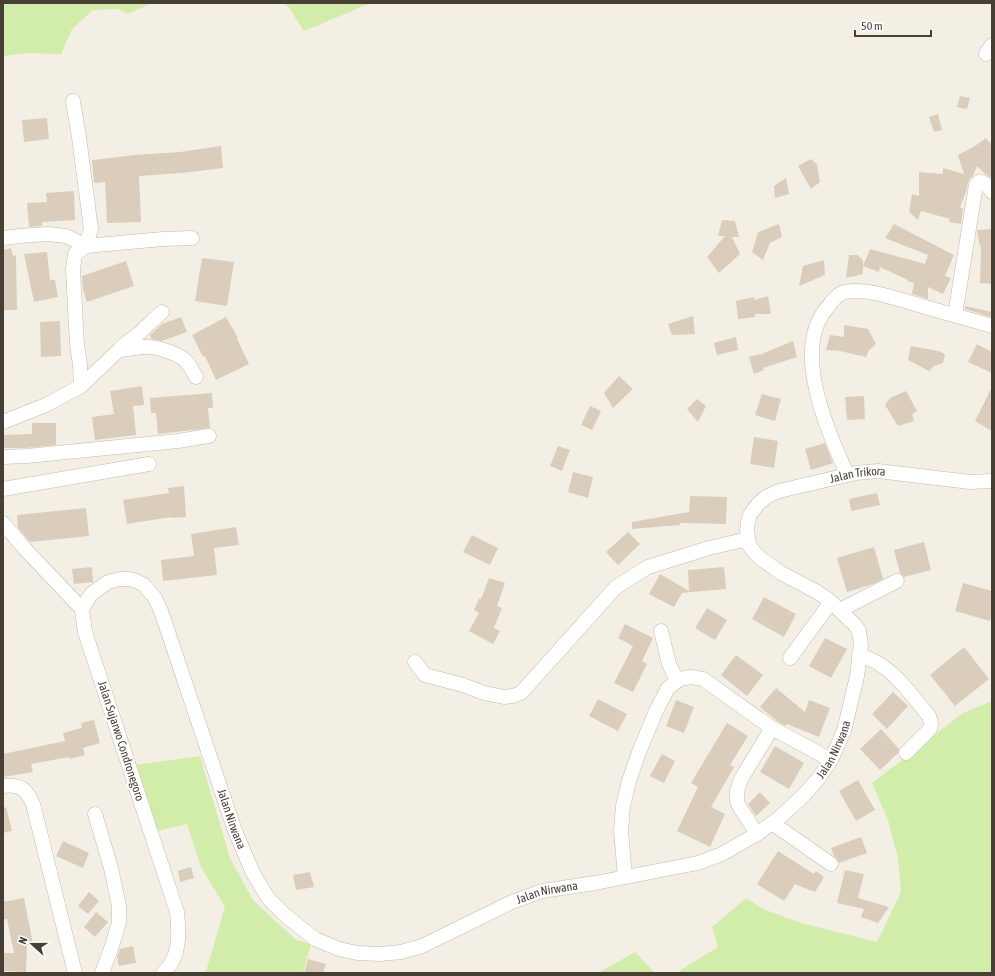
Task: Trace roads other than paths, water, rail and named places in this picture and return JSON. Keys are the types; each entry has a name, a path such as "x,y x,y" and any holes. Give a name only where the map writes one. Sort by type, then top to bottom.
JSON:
{"street":[{"path":"73,101 91,229 86,246"},
{"path":"954,315 976,184 982,182 992,192"},
{"path":"3,238 48,234 66,236 86,246"},
{"path":"81,386 75,325 73,269 75,254 86,246 192,238"},
{"path":"847,474 827,426 816,392 812,364 813,340 816,326 822,313 836,297 844,293 853,292 879,294 992,326"},
{"path":"3,422 46,405 81,386 123,345 136,336 162,312"},
{"path":"119,350 140,347 156,347 173,353 186,361 196,377"},
{"path":"3,456 27,456 178,441 209,436"},
{"path":"3,489 149,464"},
{"name":"Jalan Trikora","path":"748,535 748,522 750,515 758,504 766,497 779,491 847,474 878,471 970,482 992,482"},
{"path":"3,524 24,549 82,609"},
{"path":"414,662 425,674 484,693 504,697 521,693 616,587 648,567 748,535"},
{"name":"Jalan Nirwana","path":"82,609 91,594 108,582 127,579 134,580 144,585 155,598 162,611 235,831 253,873 268,898 285,916 315,939 339,949 357,953 380,954 401,952 422,946 512,902 542,891 698,863 722,854 757,834 779,818 803,796 818,779 831,760 844,730 857,676 861,645 859,631 855,625 835,606 817,592 781,573 760,558 749,544 748,535"},
{"path":"790,658 835,606 897,581"},
{"name":"Jalan Sujarwo Condronegoro","path":"82,609 85,632 176,912 179,934 177,950 171,963 162,973"},
{"path":"661,632 669,664 677,681"},
{"path":"859,655 875,661 885,668 898,680 929,716 931,723 930,729 906,753"},
{"path":"625,877 621,831 623,806 629,781 656,711 668,688 680,679 691,677 703,679 772,728 831,760"},
{"path":"757,834 739,806 737,801 737,790 741,779 772,728"},
{"path":"3,786 12,785 24,789 29,795 33,804 75,973"},
{"path":"95,814 111,868 119,906 119,922 102,973"},
{"path":"772,823 831,864"}]}
